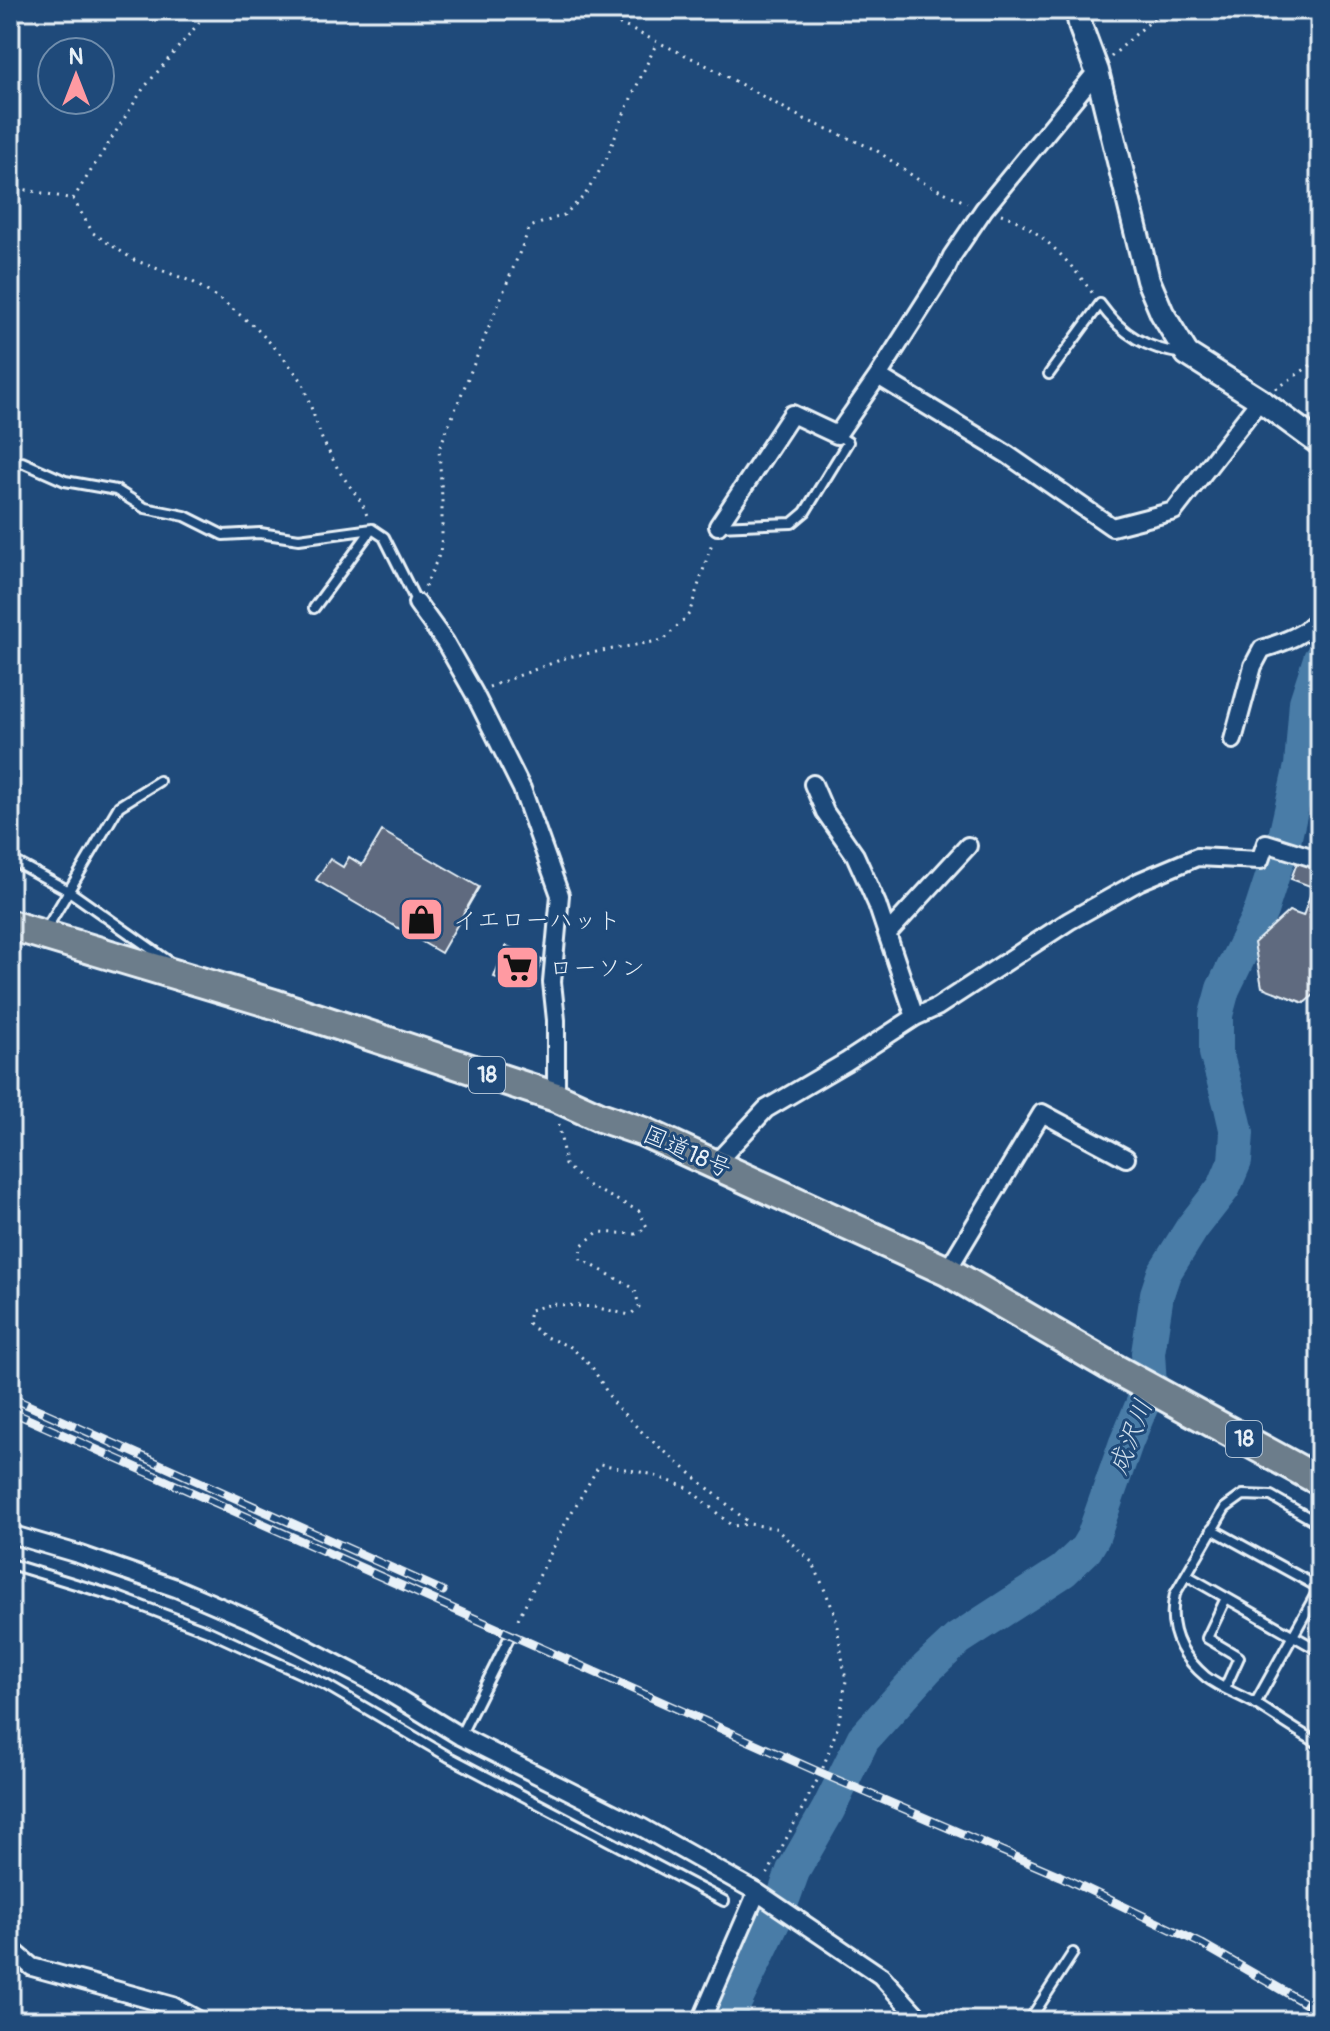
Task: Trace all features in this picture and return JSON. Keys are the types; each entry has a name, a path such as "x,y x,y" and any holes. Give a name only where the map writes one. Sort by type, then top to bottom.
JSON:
{"highway":[{"name":"国道18号","path":"10,925 274,1004 556,1097 644,1132 947,1271 1115,1369 1320,1481"}],"street":[{"path":"1077,10 1097,71 1148,280 1162,313 1187,354 1260,400 1320,444"},
{"path":"718,526 792,414 837,435 984,209 1097,71"},
{"path":"878,376 1008,455 1112,527 1174,511 1260,400"},
{"path":"417,603 445,642 474,693 522,789 560,895 552,982 556,1020 556,1097"},
{"path":"1233,740 1253,666 1262,649 1315,624 1320,616"},
{"path":"813,784 825,812 855,855 877,904 915,1017"},
{"path":"714,1165 766,1109 915,1017 937,1007 1069,921 1140,881 1197,857 1260,860 1266,843 1320,860"},
{"path":"887,934 968,846"},
{"path":"947,1271 1042,1113 1126,1158"},
{"path":"10,1534 176,1588 258,1623 370,1681 460,1736 643,1828 757,1892 881,1976 922,2021"},
{"path":"701,2021 757,1892"},
{"path":"10,1948 32,1967 173,2006 200,2021"}],"lane":[{"path":"1049,374 1100,304 1132,338 1161,351 1187,354"},
{"path":"718,526 792,523 805,512 848,442 837,435"},
{"path":"10,468 22,462 65,481 116,490 145,508 185,516 223,535 260,533 299,539 372,529 384,537 417,603"},
{"path":"314,608 372,529"},
{"path":"42,935 119,806 159,781"},
{"path":"10,859 69,891 197,981"},
{"path":"1320,1524 1271,1496 1243,1495 1225,1508 1175,1594 1172,1609 1173,1626 1181,1650 1207,1678 1320,1744"},
{"path":"1212,1529 1320,1587 1255,1704"},
{"path":"10,1564 118,1597 208,1631 326,1685 449,1757 724,1901"},
{"path":"1186,1575 1320,1651"},
{"path":"1225,1688 1239,1657 1207,1638 1226,1598"},
{"path":"460,1736 509,1638"},
{"path":"1029,2021 1073,1953"}],"path":[{"path":"73,199 143,89 213,10"},
{"path":"590,10 702,63 804,119 876,150 920,181 1012,218 1049,243 1079,275 1100,304"},
{"path":"1097,71 1164,10"},
{"path":"417,603 435,567 442,535 439,449 530,227 564,215 585,195 606,160 657,42"},
{"path":"10,192 22,189 73,199 93,233 134,260 193,282 254,326 302,381 322,439 339,471 362,503 372,529"},
{"path":"1260,400 1320,359"},
{"path":"474,693 568,657 664,640 689,614 718,526"},
{"path":"556,1097 565,1165 589,1186 639,1211 647,1227 636,1234 598,1232 582,1245 581,1259 635,1289 639,1307 630,1315 594,1307 552,1304 530,1310 528,1323 543,1336 571,1347 592,1367 614,1404 644,1434 749,1524"},
{"path":"518,1619 566,1522 600,1464 650,1474 688,1488 732,1526 749,1524 775,1528 813,1563 835,1614 846,1681 838,1726 821,1773 757,1892"}],"building":[{"name":"イエローハット","path":"382,831 479,887 441,953 316,880 330,859 343,867 349,857 362,865"},
{"path":"1298,860 1320,868 1320,911 1313,911 1310,918 1320,922 1320,990 1304,1003 1262,987 1254,943 1289,911 1303,916 1313,887 1291,879"},
{"name":"ローソン","path":"506,946 542,960 530,990 494,977"}],"waterway":[{"name":"成沢川","path":"726,2021 779,1910 793,1871 863,1739 927,1668 958,1639 1063,1571 1086,1549 1093,1537 1150,1386 1148,1353 1157,1294 1164,1273 1192,1228 1224,1187 1235,1161 1237,1133 1216,1053 1216,1015 1223,989 1261,911 1285,837 1301,766 1306,702 1320,659"}],"railway":[{"path":"10,1397 443,1591"},
{"path":"10,1411 821,1773 1060,1876 1202,1944 1320,2012"}],"place":[{"name":"イエローハット","path":"422,920"},
{"name":"ローソン","path":"518,968"}]}
